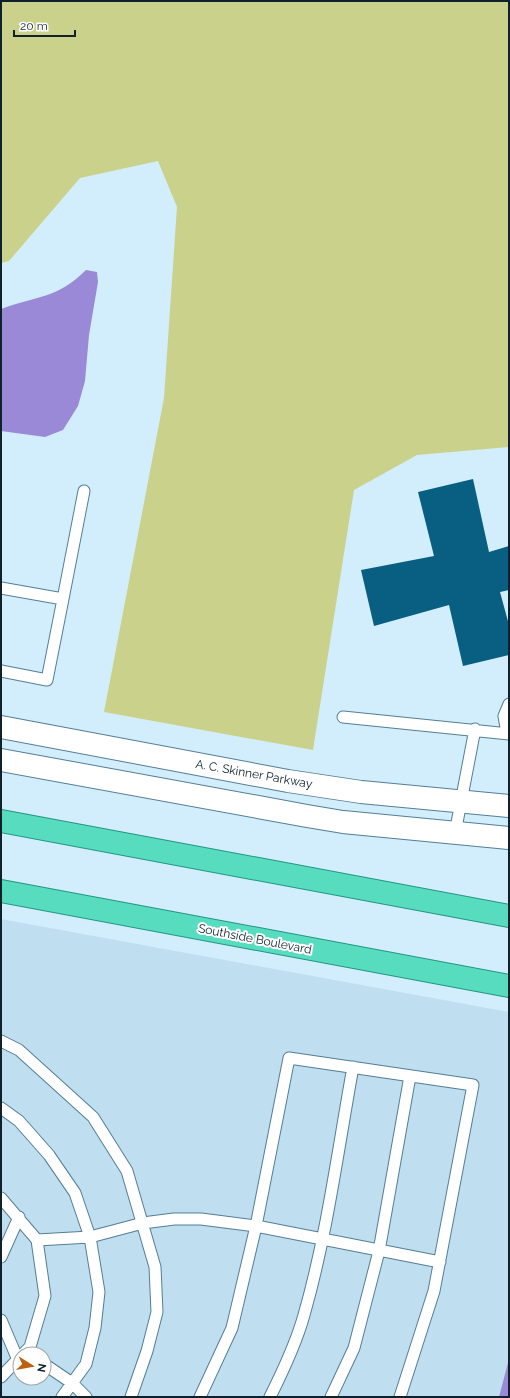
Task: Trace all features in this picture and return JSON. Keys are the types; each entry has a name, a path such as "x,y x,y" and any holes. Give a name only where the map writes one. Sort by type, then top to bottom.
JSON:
{"highway":[{"path":"1,821 509,916"},
{"name":"Southside Boulevard","path":"1,891 509,986"}],"main road":[{"name":"A. C. Skinner Parkway","path":"1,727 288,781 361,792 509,806"},
{"path":"1,760 344,822 509,838"}],"lane":[{"path":"1,671 47,680 84,491"},
{"path":"1,588 63,599"},
{"path":"343,717 508,733 504,716 509,704"},
{"path":"456,833 475,730"},
{"path":"1,1040 19,1050 93,1117 127,1171 155,1267 157,1312 147,1352 131,1397"},
{"path":"200,1397 232,1328 256,1226 289,1058 473,1085 434,1291 400,1397"},
{"path":"270,1397 288,1360 304,1316 322,1239 353,1067"},
{"path":"331,1397 354,1348 379,1251 410,1076"},
{"path":"1,1108 19,1121 49,1155 75,1193 90,1237 99,1292 95,1328 86,1364 62,1397"},
{"path":"1,1198 37,1240 44,1296 30,1346"},
{"path":"1,1257 19,1218"},
{"path":"37,1240 90,1237 143,1223 174,1219 201,1219 256,1226 440,1262"},
{"path":"1,1320 17,1346"},
{"path":"1,1377 12,1366"},
{"path":"52,1369 72,1383 86,1397"}],"shaded area":[{"path":"86,270 97,272 98,282 89,335 85,381 78,406 63,430 45,437 1,431 1,309 56,292"},
{"path":"1,919 509,1012 509,1397 1,1397"},
{"path":"509,1359 509,1397 499,1397"}],"green space":[{"path":"1,1 509,1 509,447 417,455 354,490 313,750 104,712 164,398 177,207 158,161 80,178 9,261 1,263"}],"building":[{"path":"473,479 489,552 509,546 509,590 500,592 509,625 509,655 463,666 449,605 374,626 361,570 434,556 418,492"}]}
